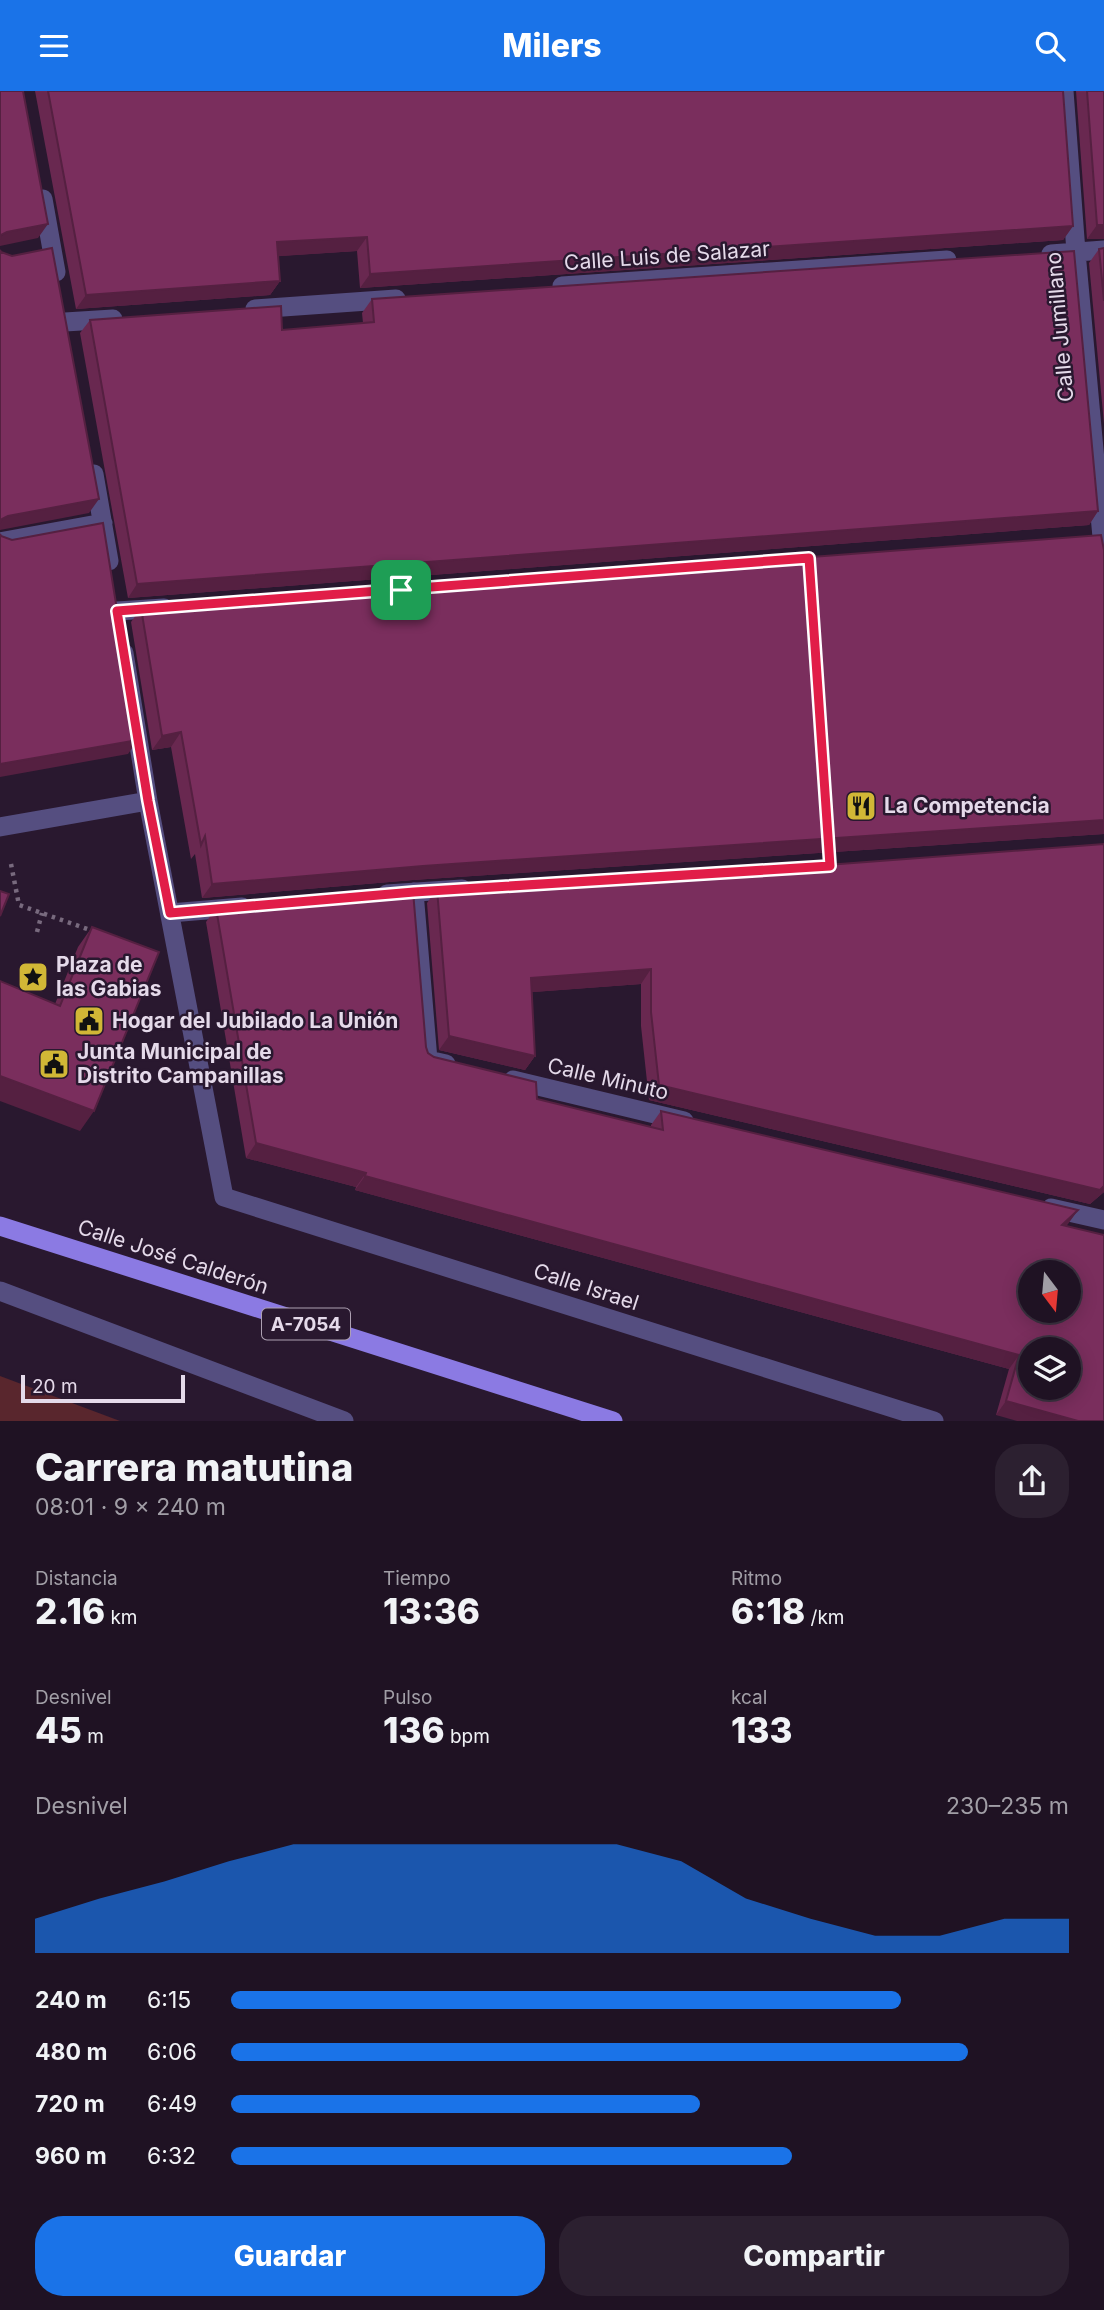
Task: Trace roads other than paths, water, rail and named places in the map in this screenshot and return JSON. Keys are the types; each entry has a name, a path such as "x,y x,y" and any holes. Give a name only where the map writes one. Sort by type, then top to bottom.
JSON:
{"main road":[{"name":"Calle José Calderón","path":"0,1226 613,1421"}],"street":[{"name":"Calle Jumillano","path":"1064,91 1098,536 1104,559"},
{"path":"40,183 45,250 60,291 66,329 134,317"},
{"path":"1034,255 1104,250"},
{"name":"Calle Luis de Salazar","path":"549,287 965,259"},
{"path":"230,310 410,297"},
{"path":"90,456 148,801 170,913 265,905"},
{"path":"0,542 103,523"},
{"path":"117,612 184,606"},
{"path":"2,827 148,801"},
{"path":"373,895 483,887"},
{"path":"414,892 428,1060 469,1069"},
{"name":"Calle Israel","path":"170,913 224,1197 934,1421"},
{"name":"Calle Minuto","path":"496,1076 699,1124"},
{"path":"1037,1204 1104,1220"},
{"path":"0,1291 344,1421"}],"place":[{"name":"La Competencia","path":"861,806"},
{"name":"Plaza de las Gabias","path":"33,977"},
{"name":"Hogar del Jubilado La Unión","path":"89,1021"},
{"name":"Junta Municipal de Distrito Campanillas","path":"54,1064"}]}
